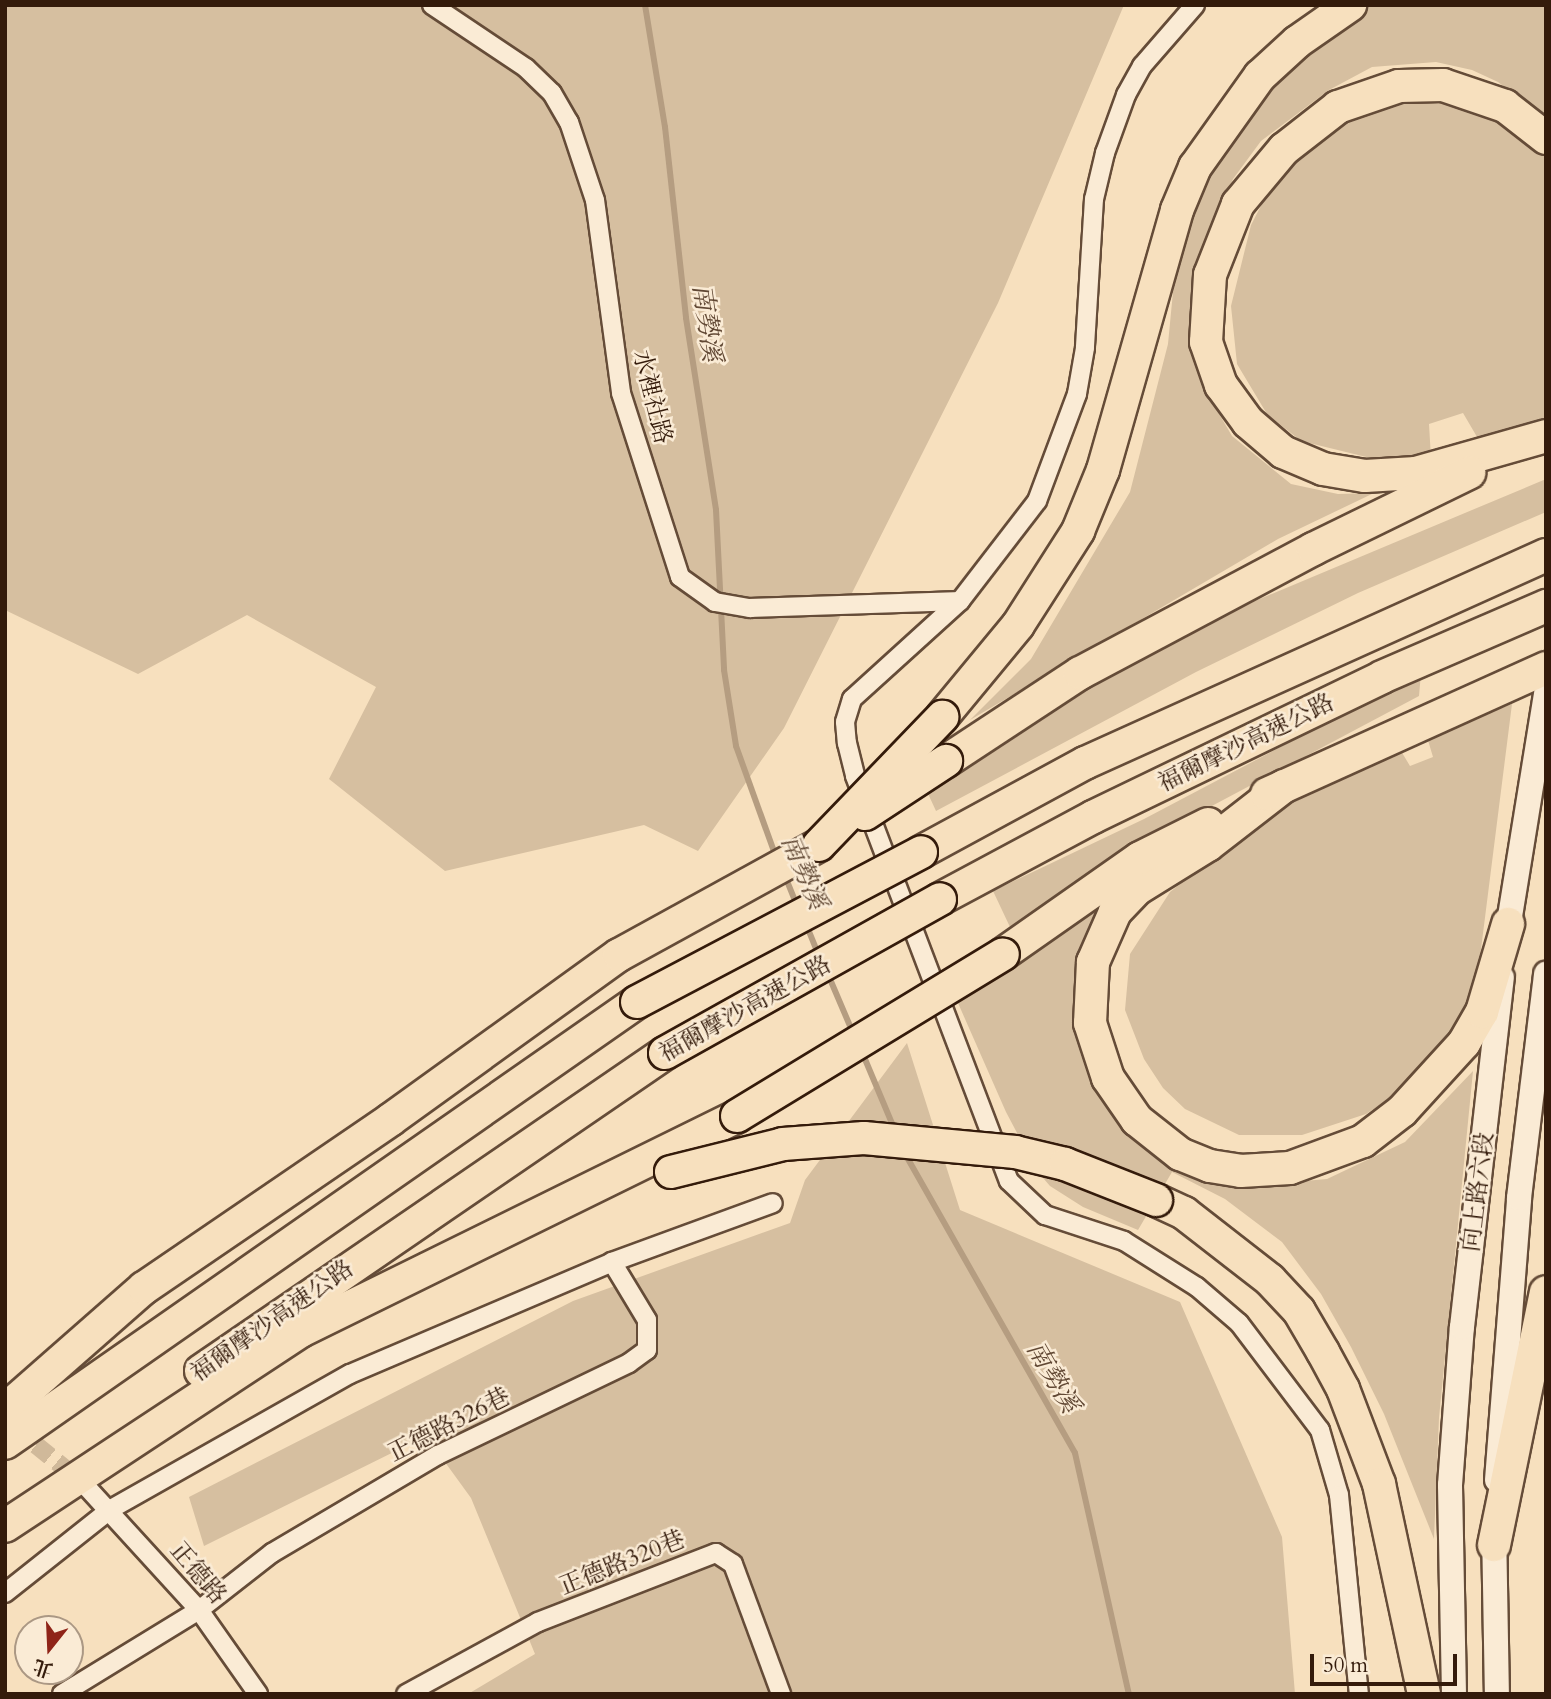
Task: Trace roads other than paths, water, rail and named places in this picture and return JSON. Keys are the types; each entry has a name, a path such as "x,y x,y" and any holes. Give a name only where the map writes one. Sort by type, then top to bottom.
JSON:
{"highway":[{"path":"819,845 942,717 1018,625 1078,531 1103,470 1177,210 1195,167 1260,76 1297,42 1350,5"},
{"path":"1546,138 1496,101 1443,85 1378,90 1338,107 1283,149 1238,204 1210,275 1206,342 1222,385 1248,422 1283,452 1323,470 1365,476 1416,473 1546,436"},
{"path":"5,1410 144,1288 390,1120 619,955 819,845 1092,667 1313,549 1546,436"},
{"name":"福爾摩沙高速公路","path":"5,1443 636,1002 1085,763 1394,627 1546,555"},
{"name":"福爾摩沙高速公路","path":"5,1515 141,1413 666,1053 1093,817 1382,677 1546,606"},
{"path":"5,1526 301,1331 737,1116 1003,954 1140,858 1380,739 1546,668"},
{"path":"1284,786 1208,845 1137,889 1115,912 1093,962 1090,1023 1108,1078 1138,1120 1180,1154 1210,1166 1241,1171 1290,1168 1363,1141 1402,1111 1464,1043 1482,1012 1508,924"},
{"path":"447,1258 671,1172 783,1144 864,1138 1014,1152 1065,1164 1156,1200 1184,1213 1270,1280 1299,1311 1337,1377 1379,1484 1424,1694"},
{"path":"1494,1545 1546,1292"}],"main road":[{"name":"向上路六段","path":"1454,1694 1450,1485 1462,1326 1508,924 1546,693"},
{"name":"向上路六段","path":"1497,1694 1494,1545 1499,1413 1546,974"}],"street":[{"name":"水裡社路","path":"432,5 526,68 552,93 569,122 594,201 621,393 666,544 680,577 722,603 960,601"},
{"path":"1195,5 1142,66 1126,95 1105,153 1094,199 1085,348 1062,444 1037,500 960,601 852,699 845,722 855,776 1009,1181 1045,1215 1124,1241 1197,1287 1240,1323 1320,1430 1339,1495 1359,1694"},
{"path":"5,1593 111,1509 349,1374 612,1262 773,1203"},
{"name":"正德路326巷","path":"199,1610 272,1553 438,1455 629,1363 647,1350 647,1320 612,1262"},
{"name":"正德路","path":"87,1487 111,1509 199,1610 258,1694"},
{"name":"正德路320巷","path":"406,1694 538,1622 716,1553 733,1564 781,1694"},
{"path":"62,1694 199,1610"}],"waterway":[{"name":"南勢溪","path":"645,5 665,127 686,318 716,510 724,670 736,746 777,860"},
{"name":"南勢溪","path":"785,876 798,908"},
{"name":"南勢溪","path":"806,924 819,956"},
{"name":"南勢溪","path":"827,972 853,1033"},
{"name":"南勢溪","path":"862,1052 896,1133"},
{"name":"南勢溪","path":"904,1152 1075,1453 1129,1694"}],"tunnel":[{"path":"15,1428 83,1483"}]}
